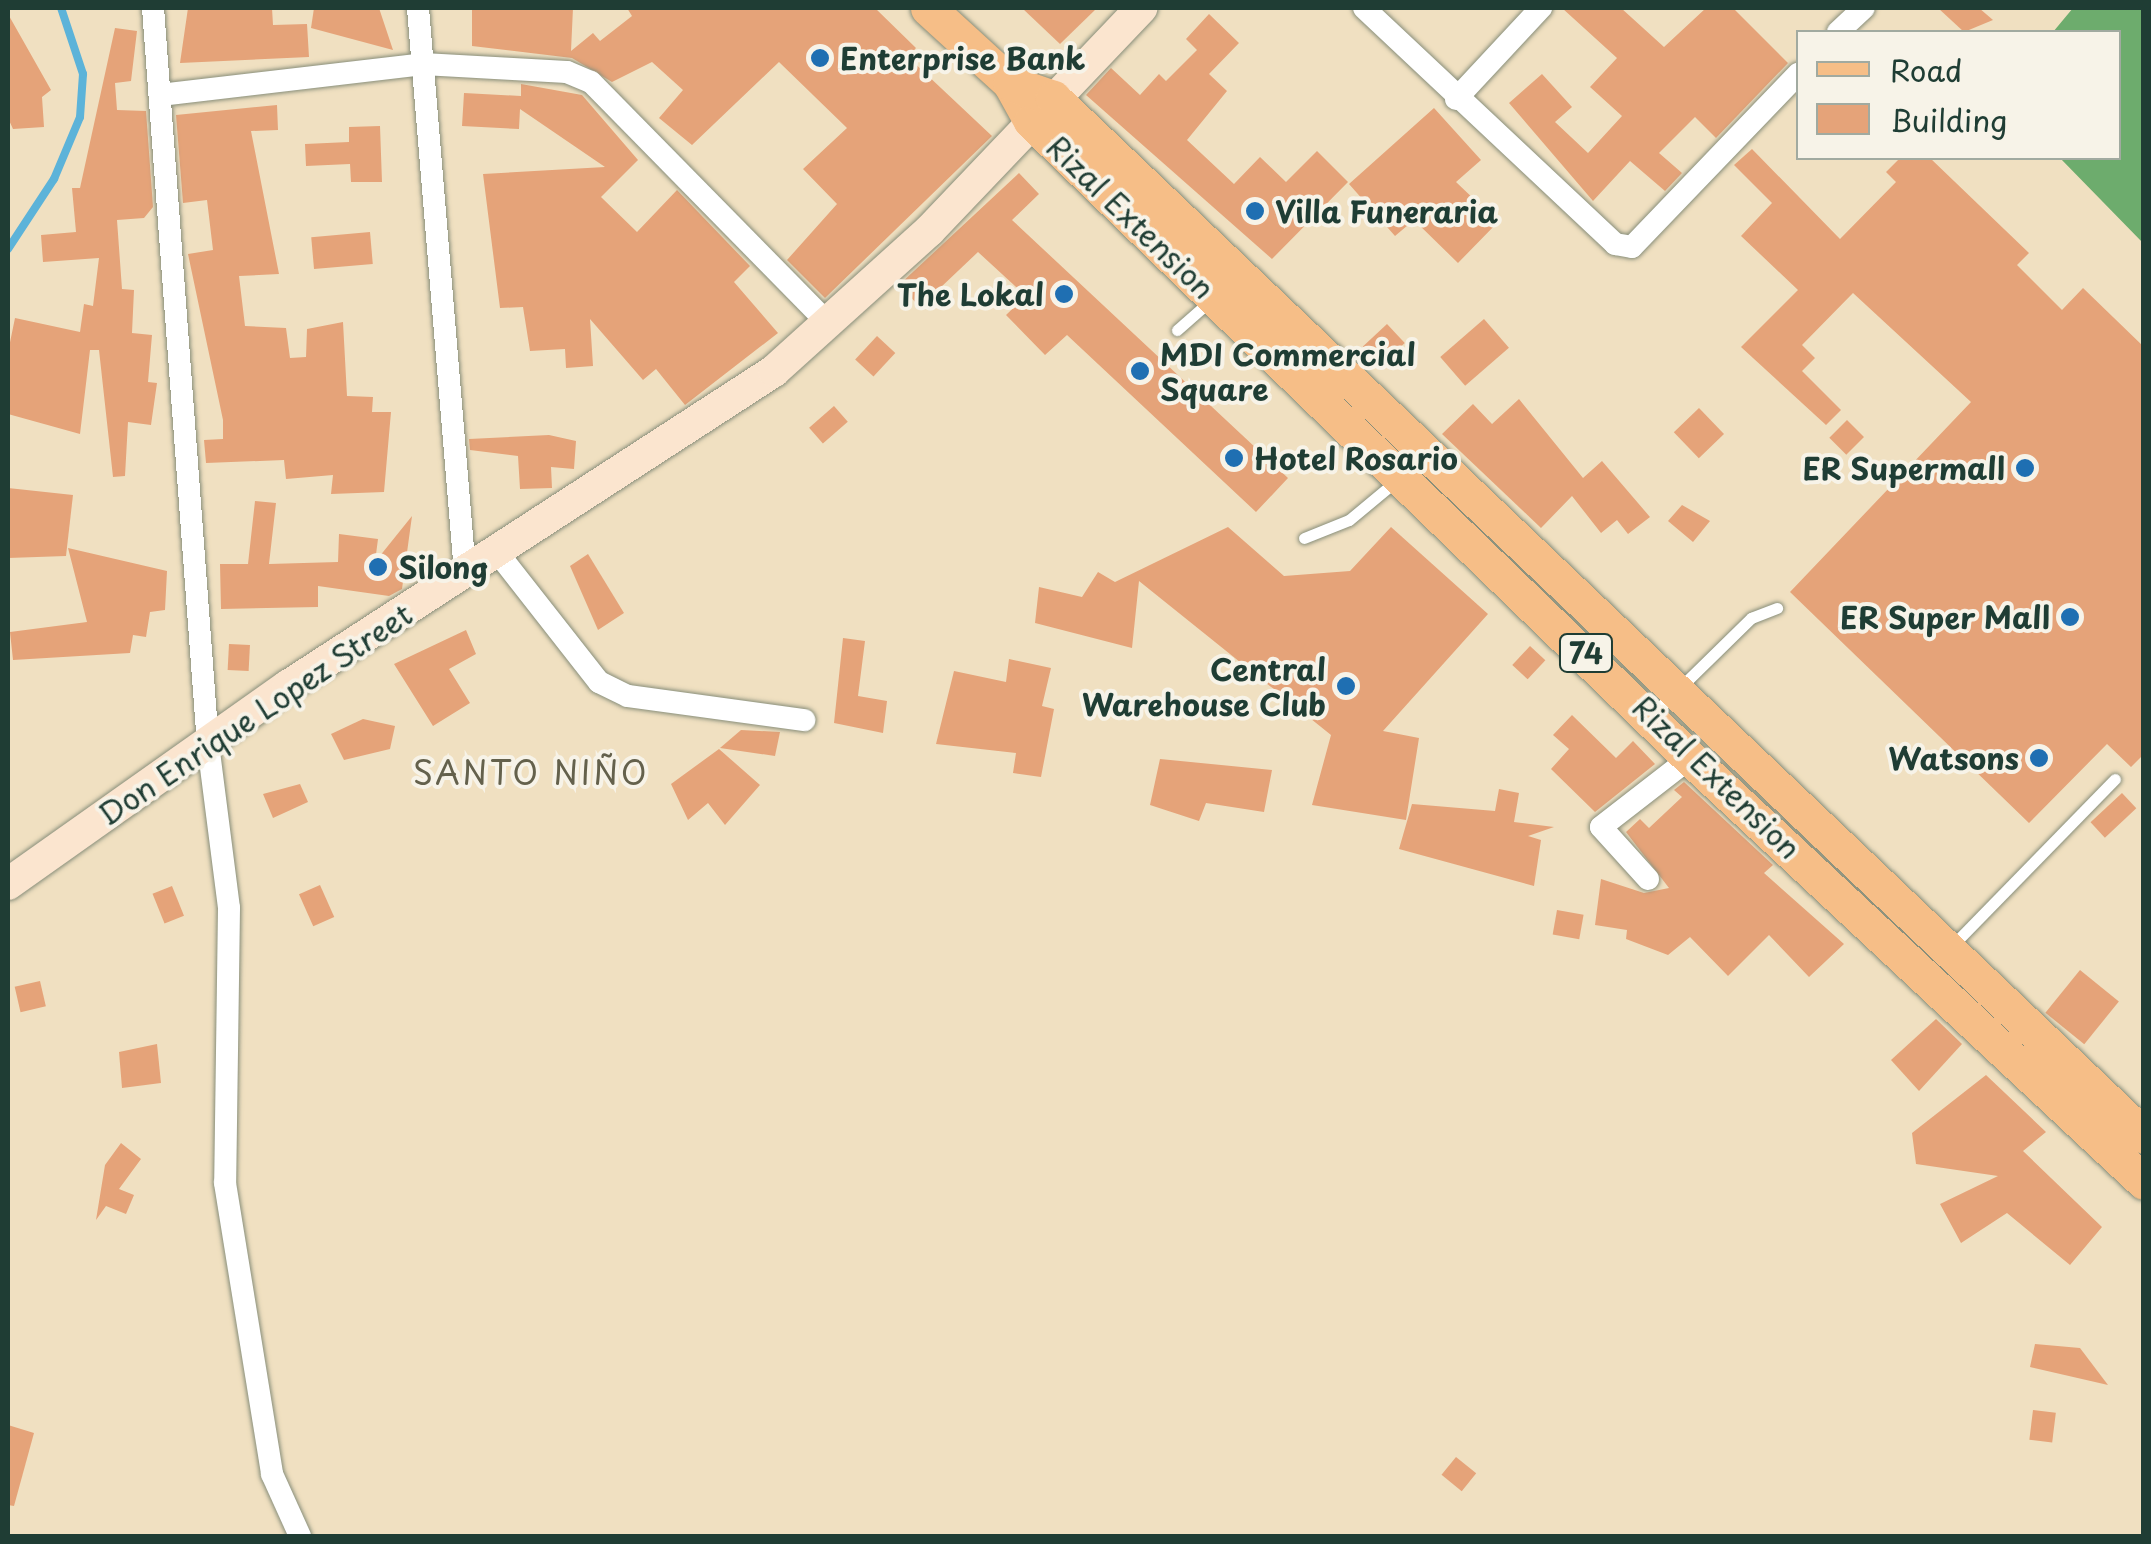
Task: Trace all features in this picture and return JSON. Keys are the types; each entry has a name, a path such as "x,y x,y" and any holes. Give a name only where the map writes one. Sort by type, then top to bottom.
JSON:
{"main road":[{"name":"74","path":"928,8 1042,110"},
{"name":"Rizal Extension","path":"1042,110 1214,297 1386,440"},
{"name":"Rizal Extension","path":"1042,110 1936,961 2144,1182"},
{"name":"Rizal Extension","path":"1664,704 1690,758 2144,1136"}],"street":[{"path":"153,8 208,744 228,908 224,1183 272,1474 300,1536"},
{"path":"418,8 465,572"},
{"name":"Don Enrique Lopez Street","path":"8,884 465,572 702,422 828,323 1142,8"},
{"path":"1364,8 1456,99 1615,244 1632,247 1796,76"},
{"path":"1456,99 1541,8"},
{"path":"1840,30 1864,8"},
{"path":"160,95 423,64 528,64 592,82 828,323"},
{"path":"497,552 599,682 628,696 804,720"},
{"path":"1648,879 1602,827 1690,758"}],"lane":[{"path":"1177,330 1214,297"},
{"path":"1304,538 1350,520 1414,466"},
{"path":"1664,704 1750,618 1777,608"},
{"path":"1936,961 2115,779"}],"green space":[{"path":"2073,8 2143,8 2143,243 2062,160 2121,160 2121,30 2055,30"}],"building":[{"path":"188,8 272,8 273,25 307,24 309,57 180,63"},
{"path":"314,8 379,8 393,50 311,28"},
{"path":"472,8 573,8 571,51 593,33 600,41 632,16 627,8 875,8 916,48 908,57 992,136 825,298 787,260 837,204 803,169 847,128 779,62 692,145 659,118 683,90 652,62 612,82 572,58 472,46"},
{"path":"1022,8 1097,8 1060,44"},
{"path":"1562,8 1621,8 1664,47 1706,8 1733,8 1788,63 1716,138 1695,117 1659,153 1682,173 1665,191 1630,161 1593,201 1509,103 1542,74 1572,107 1555,122 1588,153 1622,116 1590,87 1617,58"},
{"path":"1938,8 1979,8 1993,20 1969,30 1962,30"},
{"path":"8,14 51,90 42,97 44,127 13,129 8,118"},
{"path":"1209,14 1239,43 1209,74 1227,91 1187,140 1234,184 1260,157 1286,182 1317,151 1348,182 1272,259 1086,95 1111,68 1140,95 1159,74 1166,81 1197,50 1186,39"},
{"path":"115,28 137,31 131,81 115,83 117,110 146,111 153,207 144,218 117,220 122,289 134,290 132,333 152,335 148,382 157,383 151,425 128,422 125,476 113,477 99,350 90,350 80,434 8,414 8,352 15,318 80,332 84,304 93,306 99,258 43,262 41,235 76,232 72,188 80,188"},
{"path":"521,84 582,95 638,160 601,197 637,232 677,190 750,266 734,282 778,333 685,405 656,369 643,380 590,319 593,366 566,368 565,349 530,351 523,307 500,308 483,174 605,167 520,109 519,129 462,126 464,93 521,96"},
{"path":"277,105 278,130 251,131 279,274 239,276 245,326 286,328 290,358 306,357 307,329 343,322 347,396 373,397 372,412 391,412 384,492 331,494 333,475 286,479 284,460 206,463 204,440 223,439 223,420 188,254 213,250 207,200 183,203 176,115"},
{"path":"1434,108 1481,160 1456,182 1498,222 1458,263 1414,220 1395,236 1349,184"},
{"path":"380,126 382,182 351,182 350,164 306,166 305,144 349,142 349,127"},
{"name":"ER Supermall","path":"1752,149 1840,239 1896,182 1886,172 1898,160 1932,160 2029,253 2017,265 2062,310 2083,288 2144,347 2144,754 2131,767 2107,744 2029,823 1790,592 1971,402 1853,293 1802,345 1815,358 1802,371 1841,410 1826,425 1741,347 1798,290 1741,236 1772,203 1734,165"},
{"name":"MDI Commercial Square","path":"1019,173 1039,194 1012,220 1288,478 1256,512 1067,335 1045,355 1006,315 1026,296 978,252 920,307 899,285"},
{"path":"370,232 373,264 314,269 311,237"},
{"path":"1484,319 1509,348 1465,386 1440,357"},
{"path":"1387,324 1405,343 1381,366 1363,347"},
{"path":"877,336 895,353 873,376 855,359"},
{"path":"1519,399 1583,478 1602,461 1650,517 1628,534 1617,520 1601,533 1572,496 1541,528 1442,434 1473,404 1492,424"},
{"path":"834,406 848,422 823,443 809,428"},
{"path":"1699,408 1724,434 1699,458 1674,432"},
{"path":"1847,420 1864,437 1846,455 1829,438"},
{"path":"549,435 576,441 574,469 551,467 552,488 520,489 518,456 470,450 469,439"},
{"path":"8,488 73,495 66,556 8,558"},
{"path":"255,501 276,503 269,564 338,562 339,534 378,539 375,562 412,516 402,589 389,596 318,586 318,607 221,609 220,564 248,564"},
{"path":"1682,505 1710,521 1693,542 1668,521"},
{"name":"Central Warehouse Club","path":"1228,527 1284,576 1350,571 1391,527 1488,614 1383,731 1419,738 1406,820 1312,805 1331,735 1139,581 1132,648 1035,623 1039,587 1082,597 1098,572 1115,582"},
{"path":"68,548 167,571 165,610 150,612 146,637 133,635 130,653 13,660 10,632 87,622"},
{"path":"588,554 624,613 598,630 570,566"},
{"path":"466,630 476,654 449,669 470,703 433,726 394,664"},
{"path":"843,638 865,641 858,696 887,701 883,733 834,723"},
{"path":"229,644 250,645 249,671 228,670"},
{"path":"1530,646 1545,660 1528,679 1512,665"},
{"path":"1009,659 1051,668 1042,706 1054,709 1041,777 1013,773 1016,753 936,744 954,671 1006,682"},
{"path":"1572,715 1616,758 1633,741 1655,764 1595,812 1551,769 1569,749 1553,735"},
{"path":"363,719 395,726 390,749 344,760 331,734"},
{"path":"741,730 780,732 775,756 720,748"},
{"path":"719,749 760,785 725,825 708,803 688,820 671,784"},
{"path":"1160,759 1272,770 1264,812 1206,803 1199,821 1150,805"},
{"path":"1684,782 1773,865 1764,873 1844,944 1809,977 1769,935 1728,976 1690,937 1668,955 1626,939 1627,930 1595,925 1601,879 1644,893 1669,888 1626,832 1640,819 1649,828 1682,797 1674,790"},
{"path":"300,784 308,802 273,818 263,794"},
{"path":"1499,789 1519,793 1514,822 1554,827 1528,836 1541,840 1534,886 1399,849 1412,804 1495,811"},
{"path":"2122,793 2136,808 2105,838 2091,822"},
{"path":"320,885 334,917 313,926 299,894"},
{"path":"172,886 184,916 165,924 153,894"},
{"path":"1557,910 1584,915 1579,939 1553,935"},
{"path":"2080,970 2119,1001 2084,1044 2045,1013"},
{"path":"40,981 46,1006 21,1012 15,987"},
{"path":"1936,1019 1962,1044 1919,1091 1891,1060"},
{"path":"157,1044 161,1083 122,1088 119,1052"},
{"path":"1986,1075 2046,1132 2023,1151 2102,1227 2070,1265 2007,1213 1961,1243 1940,1204 1998,1176 1916,1164 1912,1133"},
{"path":"121,1143 141,1159 119,1189 134,1195 126,1214 106,1206 96,1220 105,1165"},
{"path":"2035,1344 2080,1348 2108,1385 2030,1367"},
{"path":"2033,1410 2056,1413 2052,1443 2029,1440"},
{"path":"8,1425 34,1433 14,1506 8,1505"},
{"path":"1456,1457 1476,1473 1462,1491 1442,1475"}],"waterway":[{"path":"8,249 54,179 80,117 83,74 61,8"}],"place":[{"name":"Enterprise Bank","path":"820,58"},
{"name":"Villa Funeraria","path":"1255,211"},
{"name":"The Lokal","path":"1064,294"},
{"name":"MDI Commercial Square","path":"1140,371"},
{"name":"Hotel Rosario","path":"1234,458"},
{"name":"ER Supermall","path":"2025,468"},
{"name":"Silong","path":"378,567"},
{"name":"ER Super Mall","path":"2070,617"},
{"name":"Central Warehouse Club","path":"1346,686"},
{"name":"Watsons","path":"2039,758"}],"district":[{"name":"SANTO NIÑO","path":"531,772"}]}
